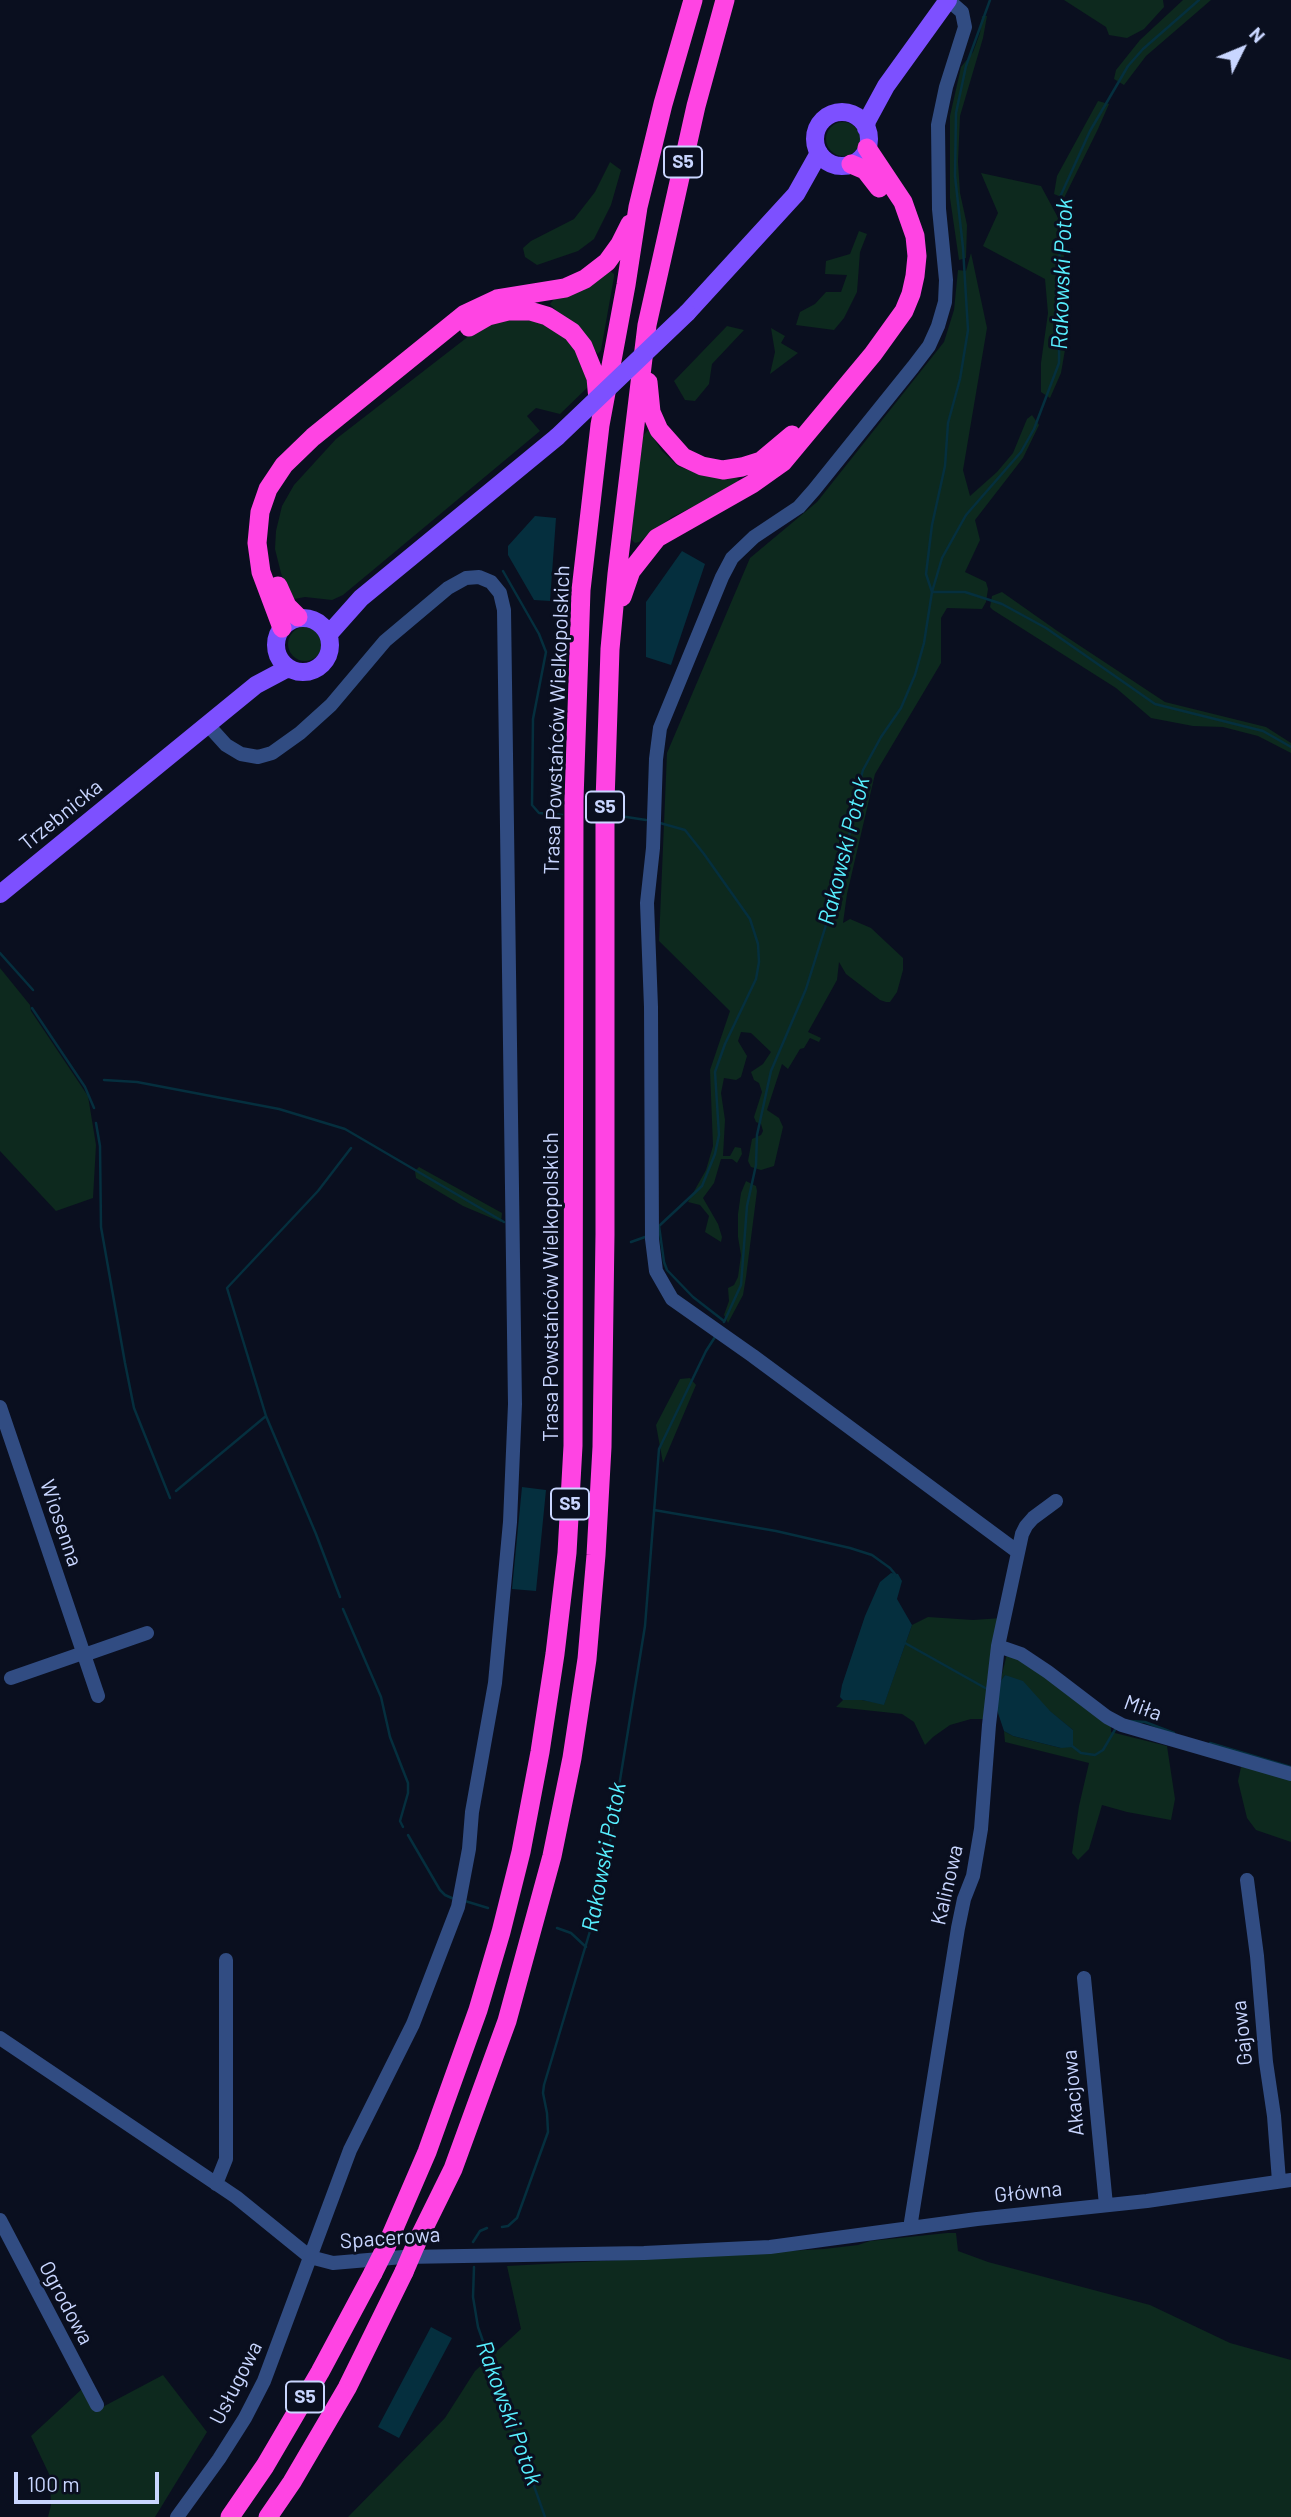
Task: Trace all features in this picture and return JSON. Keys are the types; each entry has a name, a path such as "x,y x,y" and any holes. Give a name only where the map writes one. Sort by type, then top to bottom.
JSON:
{"highway":[{"name":"Trasa Powstańców Wielkopolskich","path":"230,2517 265,2466 373,2273 427,2152 478,2010 501,1932 521,1852 540,1752 567,1553 573,1446 574,800 582,590 600,425 638,207 663,104 693,0"},
{"name":"S5","path":"268,2517 292,2482 347,2388 453,2169 507,2021 552,1856 572,1758 587,1659 602,1447 605,802 610,649 647,325 695,106 725,0"},
{"path":"610,649 631,571 644,552 657,538 673,527 752,484 783,461 873,354 904,311 915,276 915,236 903,202 867,148"},
{"path":"647,325 648,393 651,412 670,445 683,457 702,466 723,470 761,461 777,449 792,435 879,327 899,289 905,254 895,214 869,175 859,167 843,165"},
{"path":"306,625 261,572 257,534 260,512 268,489 284,465 323,429 465,314 497,299 565,288 585,279 607,262 620,244 638,207"},
{"path":"306,625 287,606 270,559 268,533 275,505 289,479 309,456 460,332 488,316 508,311 530,311 559,323 572,332 590,360 596,377 600,425"}],"main road":[{"path":"866,128 867,121 886,86 948,0"},
{"path":"306,625 330,650 321,665 306,672 283,660 276,644 306,625 361,598 556,437 687,313 796,194 818,153 815,136 822,121 829,116 846,113 886,86"},
{"path":"796,194 864,155 869,141 866,128 861,120 846,113"},
{"path":"818,153 843,165"},
{"name":"Trzebnicka","path":"0,894 283,660"}],"street":[{"path":"948,0 962,12 965,27 946,87 938,125 939,209 946,280 945,302 939,326 929,346 913,367 807,499 780,521 754,537 732,558 660,728 647,903 651,1007 652,1239 656,1271 672,1299 1018,1552"},
{"name":"Usługowa","path":"177,2517 219,2459 264,2381 350,2150 413,2024 458,1907 469,1849 472,1812 495,1683 510,1522 515,1404 504,610 500,593 491,582 479,577 466,578 448,588 385,641 331,705 300,733 272,753 258,757 241,754 226,745 208,724"},
{"name":"Wiosenna","path":"0,1407 98,1696"},
{"name":"Kalinowa","path":"910,2228 958,1928 964,1899 973,1876 981,1829 998,1646 1026,1526 1056,1501"},
{"path":"11,1678 147,1633"},
{"name":"Miła","path":"998,1646 1021,1654 1099,1712 1122,1725 1291,1774"},
{"name":"Gajowa","path":"1247,1880 1266,2062 1285,2181"},
{"path":"216,2184 226,2160 227,2145 226,1960"},
{"name":"Akacjowa","path":"1084,1978 1106,2205"},
{"name":"Spacerowa","path":"0,2038 216,2184 310,2257 333,2263 403,2257 644,2253 770,2247"},
{"name":"Główna","path":"770,2247 1285,2181"},
{"name":"Ogrodowa","path":"0,2220 97,2405"}],"green space":[{"path":"1064,0 1163,0 1164,7 1144,29 1127,38 1109,35 1106,27"},
{"path":"1183,0 1211,0 1146,56 1124,85 1114,79 1116,70 1140,40"},
{"path":"982,16 987,16 983,38 960,116 958,162 960,193 967,225 966,258 959,260 950,198 950,116 961,67 973,52 980,33"},
{"path":"1098,101 1109,104 1098,129 1064,198 1054,194 1057,176"},
{"path":"843,122 855,127 860,139 855,151 843,156 831,151 826,139 831,127"},
{"path":"610,162 621,170 611,205 594,239 578,251 537,265 525,257 523,248 531,241 574,219 595,192"},
{"path":"981,173 1041,186 1063,227 1066,344 1061,373 1050,398 1041,392 1041,363 1048,313 1045,279 983,246 998,213"},
{"path":"859,231 867,234 860,252 857,292 844,318 834,330 796,325 800,312 815,304 826,292 841,292 847,275 825,274 826,261 850,254"},
{"path":"971,253 987,328 963,470 970,496 997,472 1013,453 1027,419 1032,415 1039,425 1023,458 975,520 980,540 965,572 986,582 986,602 982,609 947,608 941,618 941,663 875,774 847,894 843,923 850,919 871,928 903,958 903,970 897,992 890,1002 886,1002 846,974 839,962 837,980 808,1032 821,1038 819,1042 810,1038 788,1069 782,1064 767,1110 779,1118 783,1127 774,1166 761,1170 751,1167 748,1161 752,1139 763,1131 761,1124 756,1122 754,1117 762,1092 751,1072 763,1064 771,1052 751,1033 741,1032 738,1041 747,1056 741,1077 736,1080 724,1078 721,1093 725,1120 723,1156 730,1156 735,1147 741,1148 742,1154 737,1163 732,1159 721,1159 714,1183 703,1198 718,1224 721,1242 705,1232 709,1216 700,1205 688,1202 706,1170 713,1146 710,1070 730,1011 659,941 667,753 750,558 817,502 944,342 954,310 958,270 966,271"},
{"path":"608,269 614,277 601,350 598,354 550,304 554,299"},
{"path":"497,320 535,320 568,339 584,364 588,387 560,414 536,408 527,416 540,431 343,595 332,600 290,597 275,549 282,506 294,485 336,439 474,332"},
{"path":"727,326 744,330 712,364 709,384 695,401 685,400 674,381"},
{"path":"771,328 785,336 781,343 798,353 770,374 775,352"},
{"path":"648,430 662,451 678,466 702,475 737,478 741,483 672,517 635,543 631,539 642,437"},
{"path":"1002,592 1165,702 1266,727 1291,743 1291,753 1258,736 1223,727 1193,726 1151,718 1116,688 993,610 990,607 992,596"},
{"path":"305,627 317,632 322,644 317,656 305,661 293,656 288,644 293,632"},
{"path":"0,968 30,1005 31,1011 88,1096 96,1145 93,1198 56,1211 0,1151"},
{"path":"419,1167 502,1213 501,1222 463,1206 416,1178 415,1171"},
{"path":"746,1181 756,1186 757,1191 743,1295 728,1323 724,1315 729,1301 728,1288 734,1285 738,1277 741,1255 738,1214"},
{"path":"690,1378 696,1385 663,1463 656,1425 680,1379"},
{"path":"928,1617 973,1620 1002,1618 984,1719 971,1719 950,1725 925,1745 914,1722 902,1714 836,1707 843,1700 884,1704 912,1625"},
{"path":"1007,1654 1022,1659 1111,1726 1111,1732 1167,1746 1175,1799 1171,1820 1102,1805 1089,1849 1078,1860 1072,1853 1089,1763 1005,1742 1004,1731 1013,1736 1061,1748 1073,1730 1005,1675 1000,1682"},
{"path":"1241,1767 1267,1771 1291,1780 1291,1842 1256,1830 1247,1818 1238,1781"},
{"path":"956,2233 958,2251 988,2262 1150,2305 1230,2343 1291,2360 1291,2517 348,2517 445,2418 475,2371 521,2329 507,2266 824,2249"},
{"path":"163,2375 207,2432 155,2517 48,2517 51,2505 50,2476 31,2436 83,2388 95,2411"}],"water":[{"path":"535,516 556,518 550,601 534,600 508,555 508,546"},
{"path":"682,551 705,564 671,665 646,657 646,602"},
{"path":"522,1487 546,1490 536,1591 512,1589"},
{"path":"891,1573 898,1574 902,1581 897,1599 912,1625 884,1705 862,1700 843,1700 840,1697 842,1685 865,1616 880,1582"},
{"path":"1005,1675 1023,1681 1050,1711 1073,1730 1073,1747 1061,1748 1013,1736 1004,1731 996,1707 1000,1682"},
{"path":"431,2327 452,2338 399,2438 378,2427"}],"waterway":[{"path":"990,0 966,66 956,113 955,176 968,330 960,379 948,423 945,466 932,525 926,574 932,592 965,592 1002,604 1046,628 1155,704 1263,731 1291,747"},
{"name":"Rakowski Potok","path":"724,1322 741,1285 747,1206 756,1165 757,1135 771,1071 806,989 826,925 863,770 901,708 915,675 942,558 966,515 1021,452 1034,429 1059,363 1060,197 1090,131 1128,66 1143,49 1199,0"},
{"path":"503,571 539,634 546,652 533,719 532,805 539,813 562,815"},
{"path":"620,816 646,820"},
{"path":"660,823 685,830 750,919 758,944 756,979 725,1044 715,1072 719,1135 715,1154 702,1186 659,1226 667,1270 693,1297 724,1321"},
{"path":"0,953 33,990"},
{"path":"32,1008 85,1087 94,1108"},
{"path":"104,1080 137,1082 279,1109 345,1129 504,1222"},
{"path":"96,1123 100,1146 101,1227 125,1363 134,1408 170,1498"},
{"path":"340,1597 266,1416 227,1288 318,1191 351,1148"},
{"path":"631,1242 645,1237"},
{"name":"Rakowski Potok","path":"502,2227 508,2226 517,2218 548,2132 544,2085 602,1891 645,1626 659,1449 715,1337"},
{"path":"176,1491 266,1416"},
{"name":"Rakowski Potok","path":"654,1510 776,1531 850,1548 872,1555 890,1568 895,1574 894,1577"},
{"path":"343,1609 381,1697 390,1737 408,1783 400,1821 403,1827"},
{"name":"Rakowski Potok","path":"905,1643 987,1689"},
{"name":"Rakowski Potok","path":"1130,1721 1145,1722 1174,1733"},
{"name":"Rakowski Potok","path":"1072,1746 1081,1753 1095,1755 1103,1750 1116,1728"},
{"name":"Rakowski Potok","path":"1210,1743 1291,1767"},
{"path":"408,1835 440,1890 454,1899"},
{"path":"465,1901 488,1908"},
{"path":"557,1928 571,1933 586,1947"},
{"name":"Rakowski Potok","path":"473,2242 480,2231 487,2228"},
{"name":"Rakowski Potok","path":"474,2267 473,2297 478,2327 545,2517"}]}
